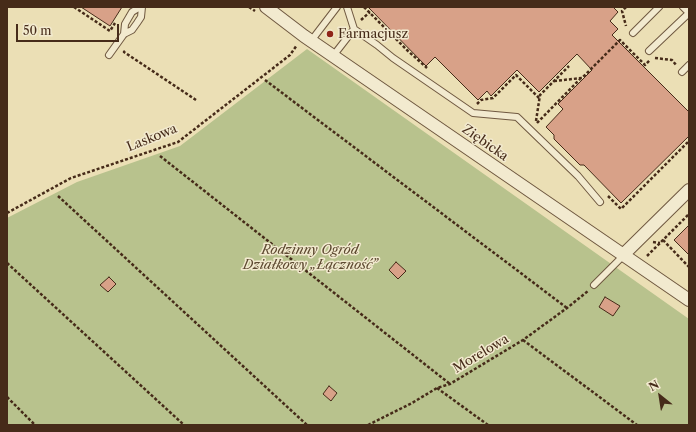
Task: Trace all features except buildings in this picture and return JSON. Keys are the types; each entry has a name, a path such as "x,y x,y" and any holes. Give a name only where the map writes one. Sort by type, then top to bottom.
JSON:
{"street":[{"name":"Ziębicka","path":"266,7 333,56 689,300"},
{"path":"624,254 689,190"}],"lane":[{"path":"109,55 124,34 132,30 141,17 141,7 132,12 125,24 124,34"},
{"path":"308,38 337,7"},
{"path":"347,7 354,29 378,44 400,62 473,113 516,117 578,176 600,202"},
{"path":"630,32 659,7"},
{"path":"649,51 689,13 683,7"},
{"path":"333,56 354,29"},
{"path":"682,72 689,66"},
{"path":"594,285 624,254"}],"path":[{"path":"74,7 110,30 118,18"},
{"path":"364,7 408,51 433,72"},
{"path":"626,7 622,11 630,32"},
{"path":"361,20 370,12"},
{"name":"Laskowa","path":"7,213 71,178 178,142 290,55 308,38"},
{"path":"536,124 620,40 622,41 625,38"},
{"path":"622,41 645,65 650,58 672,60 682,72"},
{"path":"127,48 124,52 196,100"},
{"path":"540,128 536,124 539,98 569,66"},
{"path":"472,100 478,104 481,100 493,98 516,75 539,98"},
{"path":"554,81 582,78"},
{"path":"266,80 567,308"},
{"path":"605,193 620,209 689,141"},
{"path":"160,156 450,384"},
{"path":"58,196 308,425"},
{"path":"650,261 645,257 689,214"},
{"path":"663,240 689,267"},
{"path":"7,263 184,425"},
{"name":"Morelowa","path":"368,425 412,403 437,388 450,384 523,340 567,308 594,285"},
{"path":"523,340 637,425"},
{"path":"437,388 488,425"},
{"path":"7,397 35,425"}],"green space":[{"name":"Rodzinny Ogród Działkowy „Łączność”","path":"307,49 689,319 689,425 7,425 7,218 77,182 180,146"}],"place":[{"name":"Farmacjusz","path":"330,34"}]}
